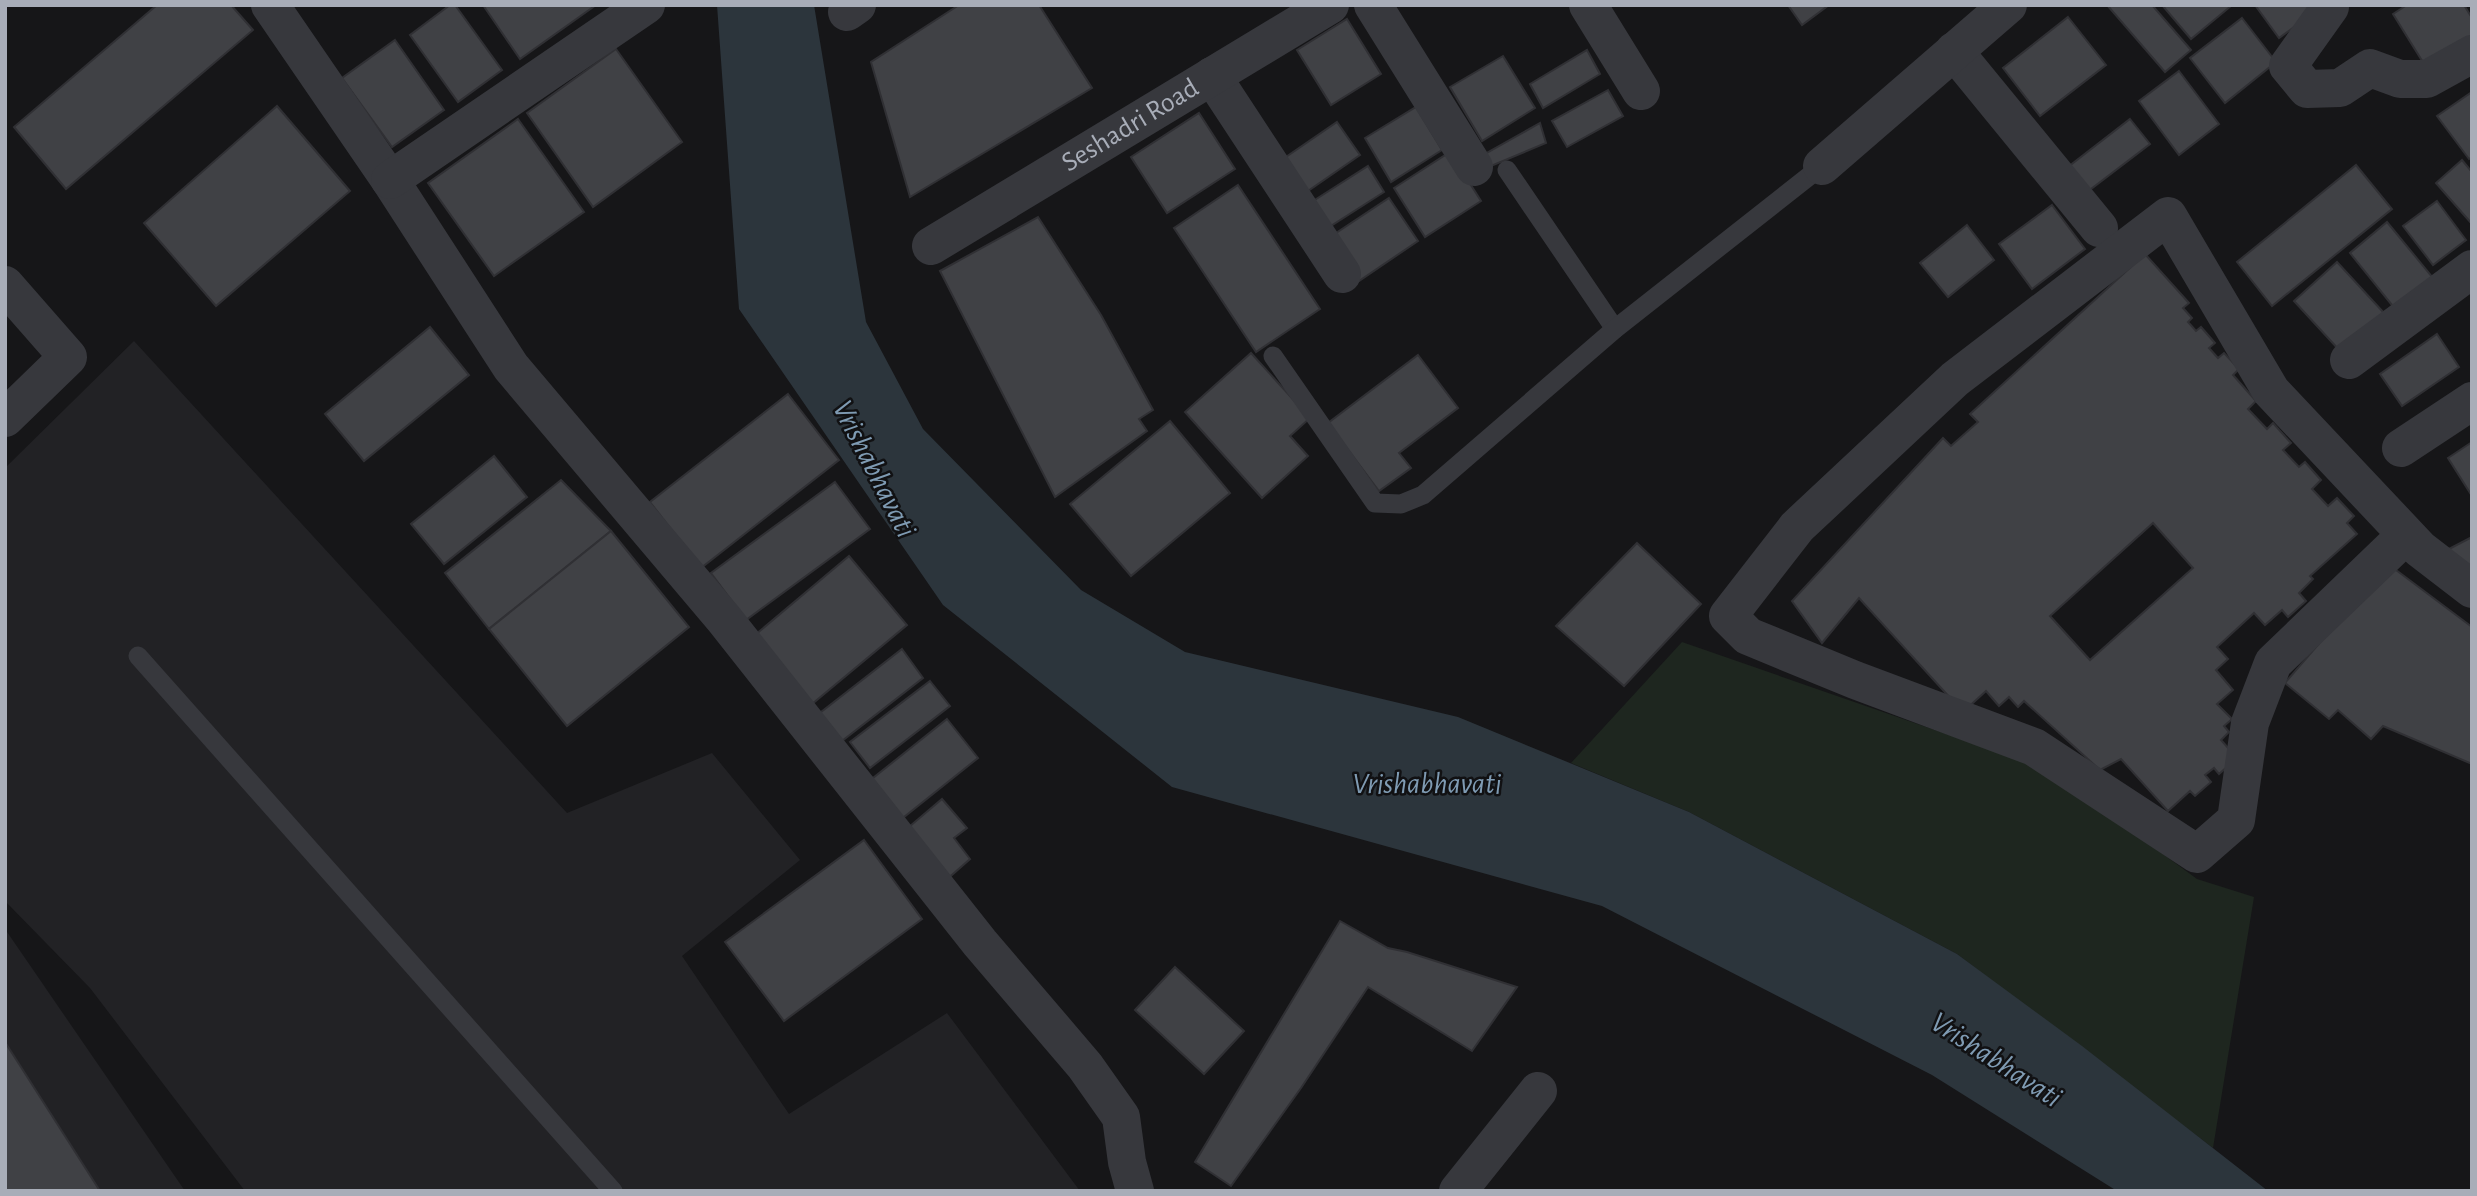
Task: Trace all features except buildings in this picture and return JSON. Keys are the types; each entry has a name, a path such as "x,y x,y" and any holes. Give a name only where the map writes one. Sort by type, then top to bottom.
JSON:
{"street":[{"path":"270,5 390,180 511,367 724,619 980,943 1085,1066 1121,1117 1135,1191"},
{"path":"390,180 646,5"},
{"name":"Seshadri Road","path":"931,246 1330,5"},
{"path":"1373,5 1490,169"},
{"path":"1588,5 1641,91"},
{"path":"1822,166 2008,5"},
{"path":"2330,7 2288,66 2307,89 2340,88 2370,68 2400,79 2427,79 2472,54"},
{"path":"1954,51 2099,228"},
{"path":"1212,76 1342,274"},
{"path":"2406,535 2273,663 2250,723 2236,820 2197,854 2034,747 1855,680 1748,636 1728,616 1797,527 1955,379 2168,216 2271,391 2420,549 2472,589"},
{"path":"2349,360 2472,269"},
{"path":"5,285 68,356 5,418"},
{"path":"2401,448 2472,401"},
{"path":"1458,1191 1538,1091"}],"lane":[{"path":"1273,356 1375,503 1401,504 1423,495 1615,329 1822,166"},
{"path":"1490,169 1615,329"},
{"path":"138,656 613,1191"}],"shaded area":[{"path":"134,341 567,813 712,753 800,860 682,956 789,1114 947,1013 1080,1191 245,1191 90,988 5,901 5,468"},
{"path":"1682,642 2047,769 2197,879 2254,897 2213,1148 1957,954 1689,812 1571,763"},
{"path":"5,929 185,1191 5,1191"}],"water":[{"name":"Vrishabhavati","path":"717,5 814,5 866,322 923,429 1081,590 1185,652 1458,717 1689,812 1957,954 2082,1046 2268,1191 2117,1191 1932,1075 1602,906 1172,787 943,605 739,309"}]}
